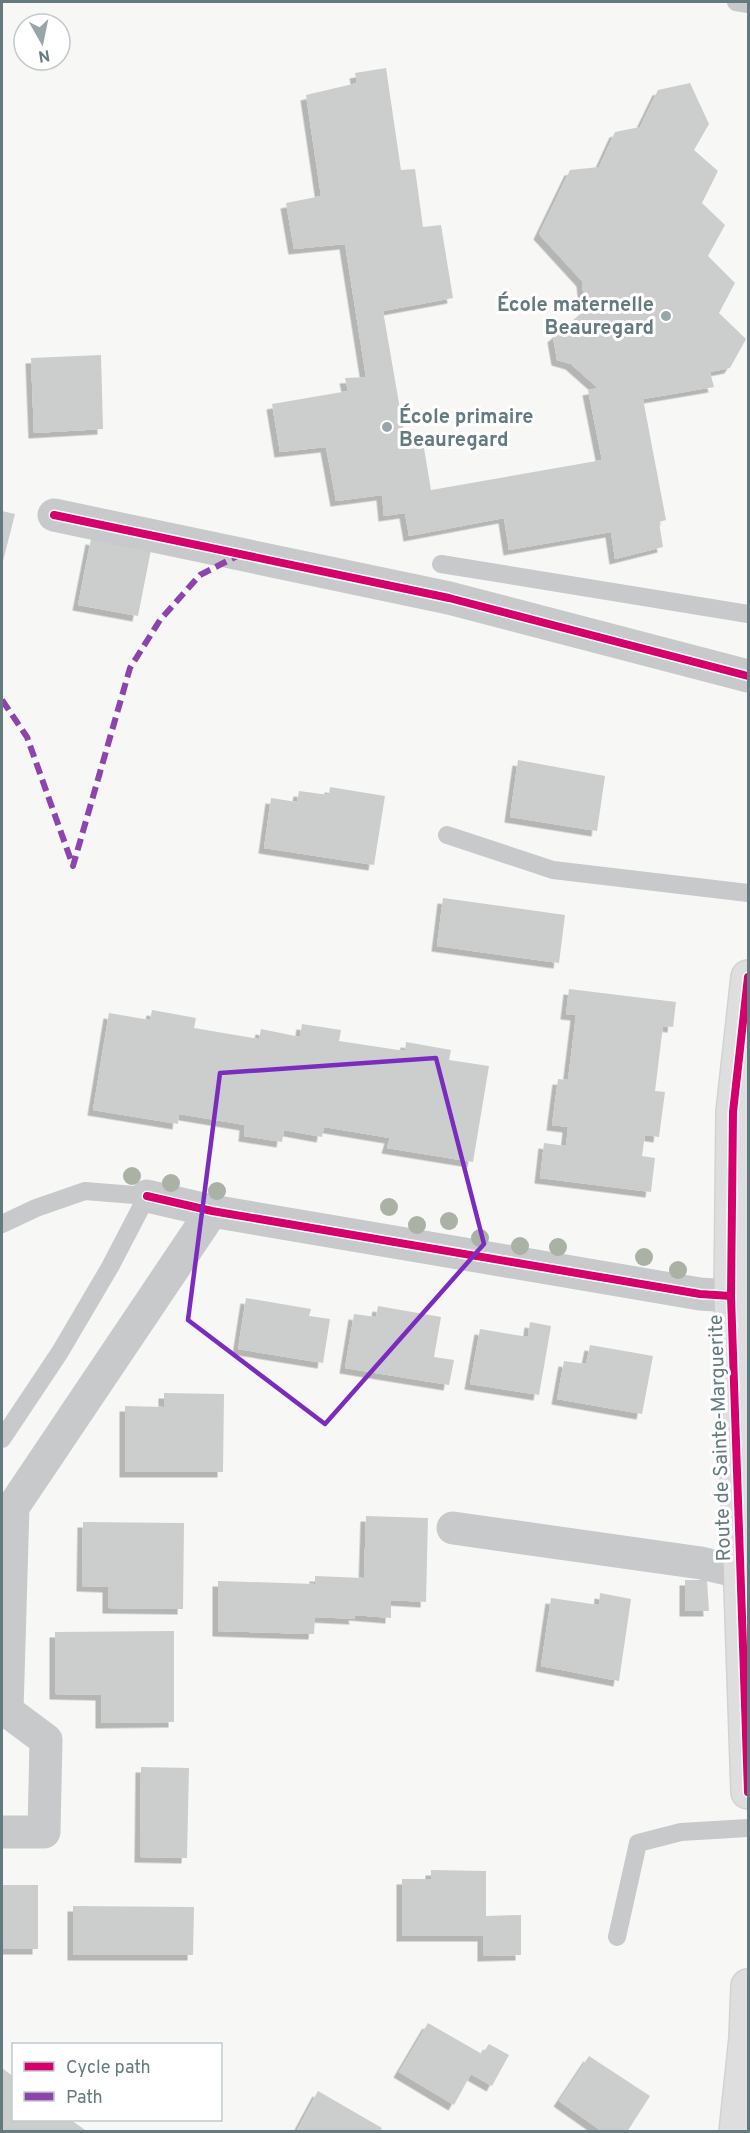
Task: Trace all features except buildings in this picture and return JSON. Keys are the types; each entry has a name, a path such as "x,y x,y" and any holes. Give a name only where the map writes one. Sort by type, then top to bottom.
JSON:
{"street":[{"path":"54,515 449,598 748,676"},
{"name":"Route de Sainte-Marguerite","path":"748,977 743,1064 733,1112 740,1572 748,1792"},
{"path":"147,1196 212,1211 700,1294 737,1313"},
{"path":"2,1832 44,1832 46,1740 4,1713 13,1507 212,1211"},
{"path":"453,1528 700,1563 740,1572"},
{"path":"736,2132 746,2038 748,1986"}],"lane":[{"path":"736,2 748,4"},
{"path":"441,564 748,614"},
{"path":"447,835 553,870 748,892"},
{"path":"2,1224 36,1208 85,1191 147,1196 110,1267 66,1343 2,1439"},
{"path":"617,1936 638,1843 681,1832 748,1828"}],"highlighted area":[{"path":"436,1058 484,1244 325,1424 188,1320 220,1073"}],"marked path":[{"path":"2,700 27,737 73,866 130,668 160,620 200,575 239,555"}],"cycle path":[{"path":"54,515 449,598 748,676"},
{"path":"748,977 733,1112 731,1296 748,1792"},
{"path":"147,1196 212,1211 700,1294 731,1296"}],"place":[{"name":"École maternelle Beauregard","path":"666,316"},
{"name":"École primaire Beauregard","path":"387,427"}]}
